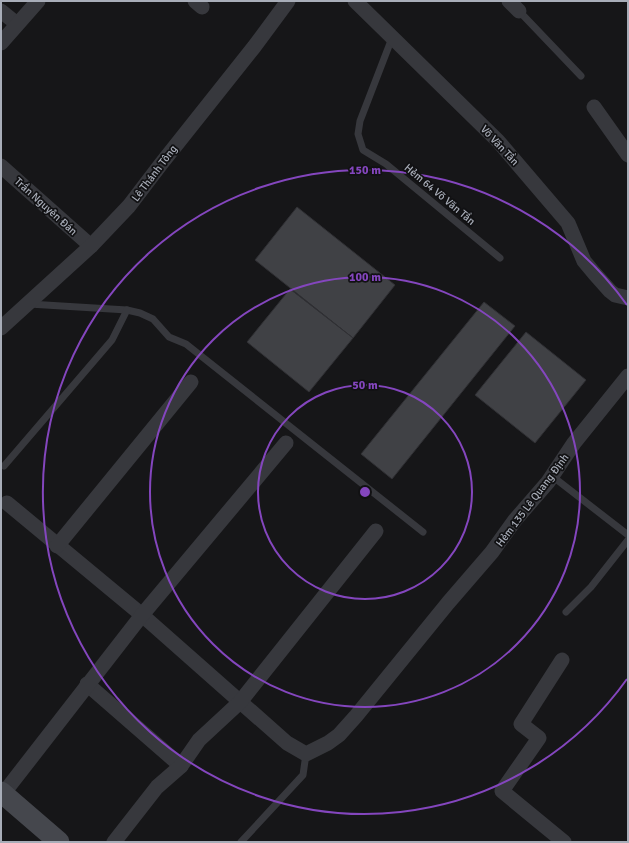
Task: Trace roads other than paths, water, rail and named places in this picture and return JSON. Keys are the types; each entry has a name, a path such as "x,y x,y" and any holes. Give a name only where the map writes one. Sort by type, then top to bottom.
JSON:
{"main road":[{"path":"2,793 59,842"}],"street":[{"path":"1,43 38,1"},
{"name":"Lê Thánh Tông","path":"1,328 91,246 129,206 160,164 254,47 288,1"},
{"name":"Võ Văn Tần","path":"356,1 498,141 568,223 584,261 610,291 615,295 628,298"},
{"path":"1,11 17,24"},
{"path":"594,107 628,155"},
{"name":"Trần Nguyên Đán","path":"1,166 91,246"},
{"name":"Hẻm 135 Lê Quang Định","path":"306,754 339,736 434,622 448,603 492,552 515,520 536,497 552,476 574,443 628,376"},
{"path":"57,546 191,382"},
{"path":"2,793 142,615 286,443"},
{"path":"7,503 142,615 287,743 306,754"},
{"path":"114,842 158,786 181,766 199,740 240,702 376,531"},
{"path":"562,660 521,724 538,738 502,791 564,842"},
{"path":"87,684 181,766"}],"lane":[{"path":"514,6 581,76"},
{"name":"Hẻm 64 Võ Văn Tần","path":"392,37 360,121 358,134 363,150 386,164 500,258"},
{"path":"26,304 127,310 140,313 153,319 169,337 186,344 423,532"},
{"path":"4,466 112,340 127,310"},
{"path":"552,476 628,535"},
{"path":"566,612 591,587 628,540"},
{"path":"241,842 303,775 306,754"}]}
